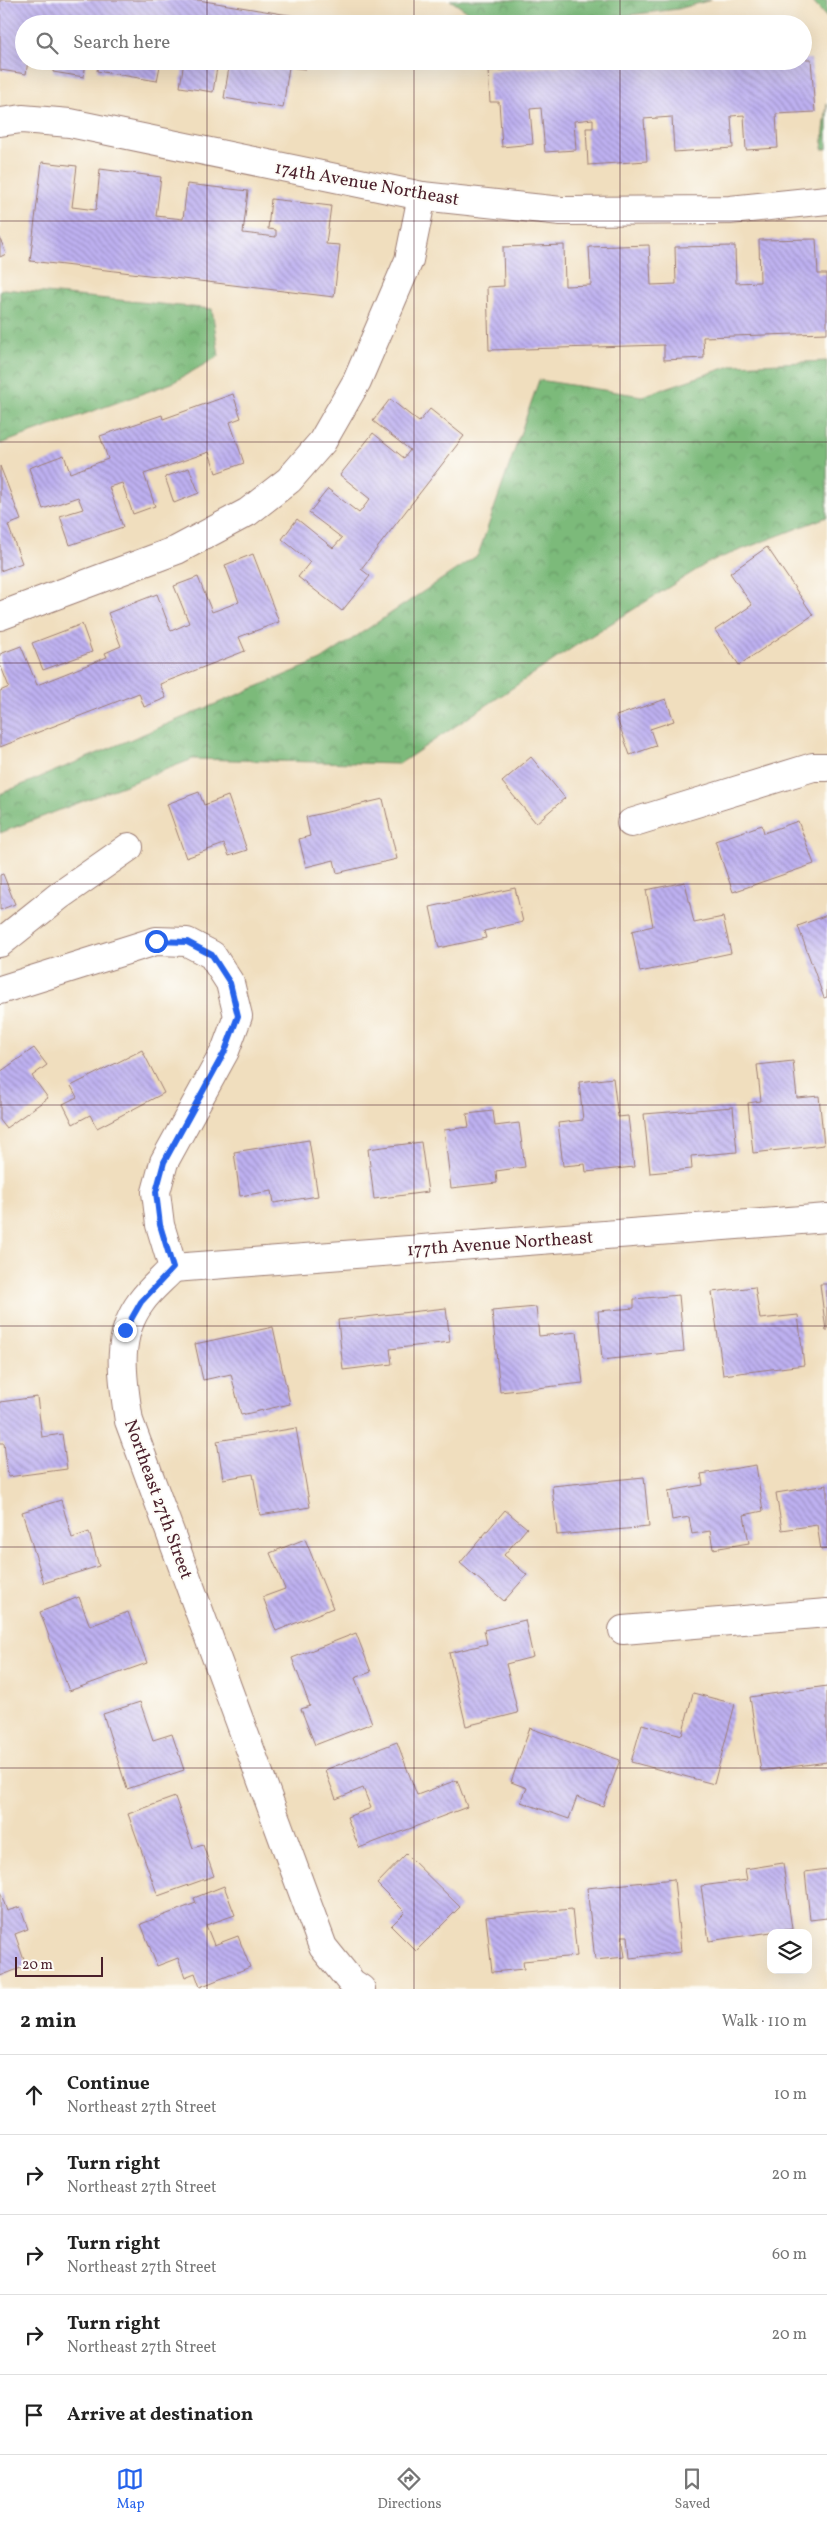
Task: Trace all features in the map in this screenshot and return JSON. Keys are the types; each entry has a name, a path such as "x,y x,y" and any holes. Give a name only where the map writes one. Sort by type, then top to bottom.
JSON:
{"street":[{"name":"174th Avenue Northeast","path":"0,122 22,119 70,123 422,196 561,211 730,210 827,200"},
{"path":"0,616 178,550 248,512 289,480 322,442 357,381 409,260 422,196"},
{"path":"631,822 813,767 827,767"},
{"path":"0,943 59,896 129,847"},
{"path":"0,990 156,941 187,942 212,955 230,983 238,1016 225,1051 164,1162 156,1192 160,1225 173,1268"},
{"name":"177th Avenue Northeast","path":"173,1268 827,1218"},
{"name":"Northeast 27th Street","path":"173,1268 141,1302 125,1330 121,1367 129,1421 323,1947 352,1983 361,1989"},
{"path":"624,1630 827,1614"}],"green space":[{"path":"450,0 711,0 678,9 629,15 472,15"},
{"path":"811,0 827,0 827,18"},
{"path":"827,104 827,149 822,149"},
{"path":"0,290 212,309 219,356 172,383 0,444"},
{"path":"827,361 827,517 709,562 575,646 399,764 193,759 0,833 0,794 321,660 478,555 539,380 642,396 734,365"}],"building":[{"path":"0,0 198,0 289,15 15,15 15,70 27,70 26,74 0,70"},
{"path":"53,70 85,70 84,77 53,72"},
{"path":"97,70 159,70 157,81"},
{"path":"183,70 217,70 213,92 180,87"},
{"path":"229,70 289,70 283,108 224,98"},
{"path":"812,70 815,112 776,114 778,148 746,150 744,115 731,116 733,148 674,152 672,117 644,119 647,161 588,165 586,128 593,128 593,119 574,121 576,150 545,152 541,108 530,109 533,144 502,147 499,102 490,102 488,71"},
{"path":"42,162 77,166 72,207 96,210 100,169 161,177 156,216 183,219 187,184 248,191 243,233 276,237 276,230 268,229 271,199 331,206 326,244 340,245 334,297 30,261"},
{"path":"0,238 6,254 0,257"},
{"path":"816,239 818,274 827,274 827,333 703,337 704,358 664,360 664,345 489,350 487,287 504,286 503,247 564,245 565,286 591,285 589,247 649,245 651,285 676,284 675,247 735,246 736,283 760,282 759,240"},
{"path":"233,394 241,418 230,422 244,463 216,473 209,452 144,474 155,506 133,514 122,483 109,487 123,527 70,545 60,516 83,509 78,497 43,509 29,468 64,455 70,473 108,459 100,436 162,415 163,419"},
{"path":"390,399 419,422 430,409 464,436 361,569 370,576 342,611 298,577 310,562 282,539 297,519 333,548 342,538 309,513 328,489 359,513 370,499 340,475 373,433 404,458 410,450 373,421"},
{"path":"0,466 21,520 8,525 22,563 0,571"},
{"path":"189,468 199,493 174,503 165,477"},
{"path":"767,547 813,615 739,665 715,630 752,605 730,573"},
{"path":"253,554 279,622 239,637 245,651 160,684 166,698 144,707 139,693 0,747 0,691 9,687 0,664 0,654 21,646 37,685 107,657 105,653 121,646 108,613 157,594 171,631 189,623 174,586 198,577 212,612 239,602 225,565"},
{"path":"82,624 92,652 43,670 32,643"},
{"path":"666,699 674,721 650,729 656,746 630,755 616,716"},
{"path":"531,757 565,798 536,823 502,782"},
{"path":"199,792 204,805 228,796 247,850 229,856 224,844 186,858 167,804"},
{"path":"383,799 397,859 337,873 334,860 306,867 299,839 310,836 306,817"},
{"path":"798,821 814,864 733,892 715,841 762,825 764,833"},
{"path":"3,874 15,904 0,910 0,875"},
{"path":"685,882 694,923 723,917 731,953 640,972 632,931 653,926 646,890"},
{"path":"515,888 523,922 484,931 486,938 439,948 430,907"},
{"path":"827,915 827,997 824,998 798,926"},
{"path":"34,1048 47,1065 32,1076 48,1098 6,1128 0,1120 0,1072"},
{"path":"142,1050 164,1093 97,1128 90,1115 73,1124 63,1104 77,1097 71,1086"},
{"path":"793,1061 797,1098 819,1096 824,1145 753,1153 748,1103 761,1101 757,1065"},
{"path":"613,1078 618,1117 628,1116 634,1167 586,1172 585,1164 563,1166 558,1123 583,1120 579,1082"},
{"path":"733,1107 737,1152 691,1156 692,1169 650,1173 644,1114"},
{"path":"493,1111 495,1126 519,1123 525,1167 496,1171 497,1183 451,1188 444,1130 469,1127 467,1114"},
{"path":"309,1140 318,1196 274,1203 272,1191 240,1196 234,1152"},
{"path":"421,1142 428,1192 374,1199 368,1149"},
{"path":"820,1284 827,1284 827,1331 826,1331"},
{"path":"755,1287 760,1319 798,1315 804,1365 723,1375 712,1292"},
{"path":"679,1295 684,1351 602,1360 598,1311 634,1308 634,1299"},
{"path":"536,1307 539,1336 577,1332 583,1383 500,1392 492,1311"},
{"path":"446,1308 450,1342 390,1349 392,1364 343,1370 338,1320"},
{"path":"273,1327 290,1404 241,1415 231,1374 203,1380 195,1344"},
{"path":"37,1397 42,1437 62,1434 67,1469 8,1477 4,1443 0,1443 0,1402"},
{"path":"296,1428 310,1507 260,1515 253,1474 223,1479 217,1441"},
{"path":"756,1465 763,1511 744,1515 749,1543 713,1549 710,1531 692,1534 689,1517 672,1520 668,1491 703,1485 701,1474"},
{"path":"644,1477 649,1527 557,1535 552,1486"},
{"path":"827,1485 827,1549 821,1550 817,1525 782,1530 776,1493"},
{"path":"61,1500 72,1538 89,1532 99,1566 44,1583 22,1512"},
{"path":"505,1510 527,1528 504,1555 527,1575 504,1601 460,1563"},
{"path":"305,1539 333,1608 276,1631 263,1597 285,1589 270,1553"},
{"path":"79,1597 90,1626 128,1612 147,1663 69,1691 40,1612"},
{"path":"525,1620 533,1657 506,1664 518,1713 466,1726 449,1653 487,1644 484,1630"},
{"path":"356,1633 371,1672 355,1678 372,1723 315,1745 301,1709 310,1706 292,1658"},
{"path":"827,1686 827,1762 761,1771 750,1697"},
{"path":"693,1693 735,1704 714,1784 631,1762 642,1724 682,1735"},
{"path":"140,1702 153,1740 172,1734 184,1770 127,1789 103,1714"},
{"path":"530,1728 620,1760 603,1806 577,1797 569,1819 521,1802 527,1788 511,1782"},
{"path":"397,1742 417,1795 457,1780 467,1807 359,1848 347,1817 371,1808 363,1788 336,1799 325,1770"},
{"path":"175,1797 193,1848 203,1845 214,1876 158,1896 128,1814"},
{"path":"406,1854 460,1907 416,1951 391,1926 405,1912 377,1884"},
{"path":"783,1863 792,1929 767,1929 767,1933 709,1941 701,1886 747,1880 745,1869"},
{"path":"827,1869 827,1918 810,1920 805,1872"},
{"path":"674,1879 681,1952 630,1958 628,1936 622,1936 625,1957 595,1960 587,1888"},
{"path":"224,1886 235,1915 206,1925 214,1945 238,1936 250,1967 200,1987 195,1973 185,1977 178,1958 157,1966 141,1924 196,1903 194,1898"},
{"path":"0,1891 7,1911 20,1907 28,1929 15,1934 26,1966 0,1976"},
{"path":"572,1909 577,1956 523,1961 524,1969 492,1972 486,1917"}],"route":[{"path":"125,1330 141,1302 173,1268 160,1225 156,1192 164,1162 225,1051 238,1016 230,983 212,955 187,942 156,941"}]}
